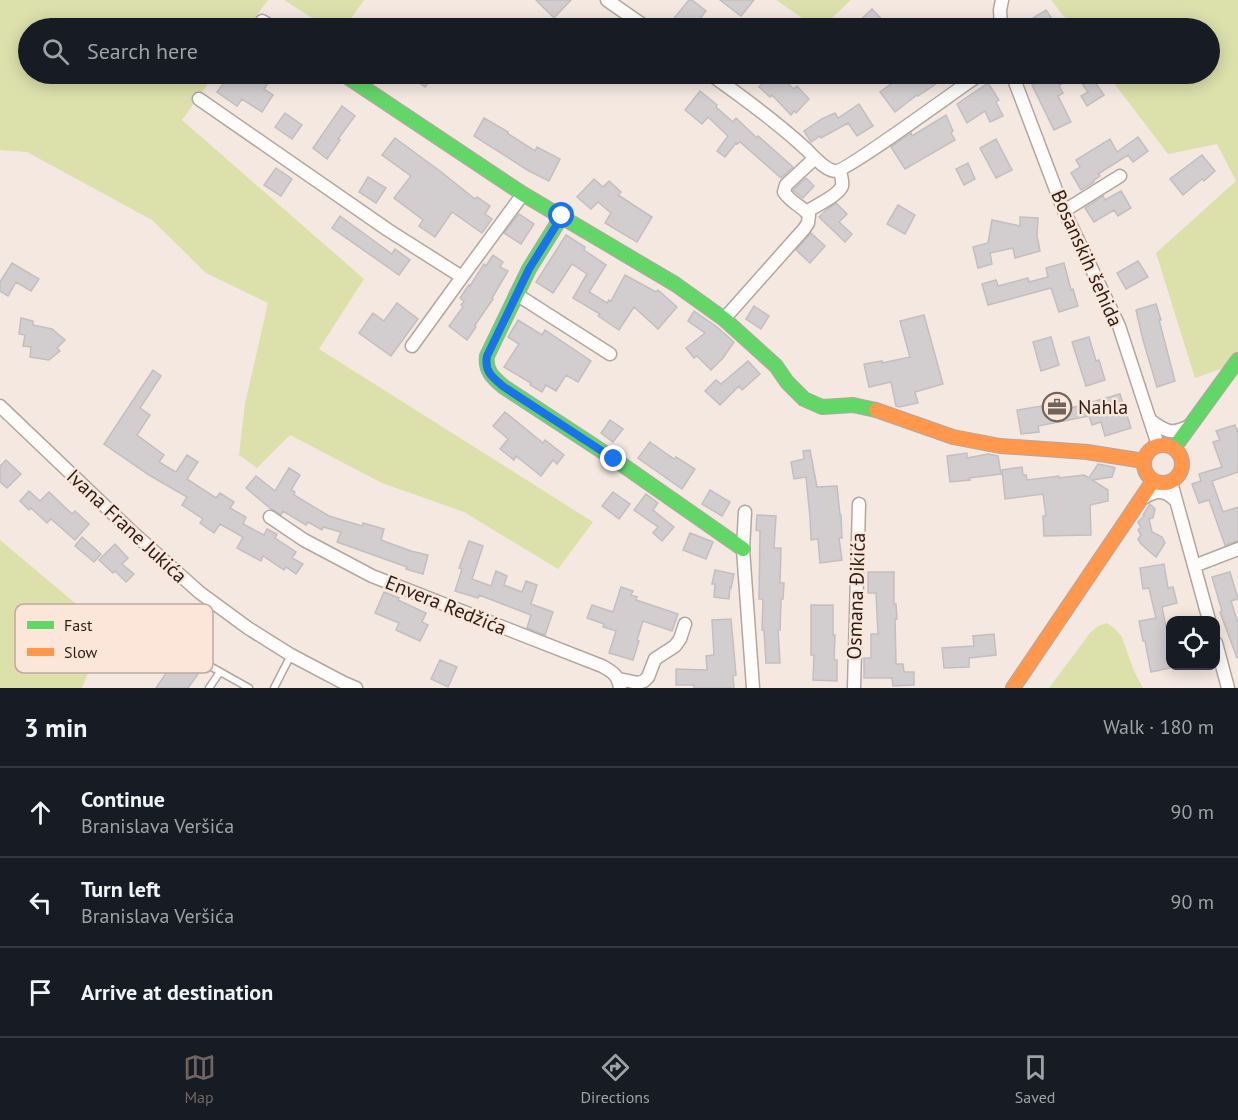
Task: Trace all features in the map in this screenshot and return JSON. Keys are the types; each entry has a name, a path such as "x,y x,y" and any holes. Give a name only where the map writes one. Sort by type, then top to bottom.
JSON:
{"street":[{"path":"607,0 633,18"},
{"path":"1000,18 1002,0"},
{"path":"358,84 523,194 675,284 724,319 776,366 786,382 804,399 822,407 854,405 874,409 953,437 1000,446 1087,452 1144,461"},
{"path":"724,84 790,135 828,169 834,171 840,171 966,84"},
{"name":"Bosanskih šehida","path":"1015,84 1064,211 1119,326 1158,445"},
{"path":"200,99 388,230 462,277"},
{"path":"724,319 808,223 809,215 784,192 786,185 815,158"},
{"path":"806,212 837,193 842,186 840,171"},
{"path":"1064,211 1120,176"},
{"path":"412,346 523,194"},
{"path":"562,216 529,269 487,356 486,364 492,377 743,549"},
{"path":"516,294 610,354"},
{"path":"1174,448 1238,360"},
{"name":"Ivana Frane Jukića","path":"0,406 130,530 199,592 248,628 291,655 356,688"},
{"path":"1150,420 1160,428 1177,432 1190,425"},
{"path":"1158,445 1174,448 1183,461 1183,468 1177,479 1165,484 1153,481 1145,471 1144,461 1148,452 1158,445"},
{"path":"1012,688 1153,481"},
{"path":"1171,482 1208,616"},
{"path":"1138,502 1152,493 1161,492 1169,494 1176,501"},
{"name":"Osmana Đikića","path":"854,688 859,504"},
{"path":"745,512 743,549 753,688"},
{"name":"Envera Redžića","path":"270,517 304,540 372,576 602,666 612,672 620,683"},
{"path":"1194,566 1238,549"},
{"path":"620,683 644,681 655,658 675,646 685,624"},
{"path":"1220,660 1228,688"}],"lane":[{"path":"274,688 291,655"},
{"path":"213,668 249,688"},
{"path":"208,688 220,672"}],"green space":[{"path":"0,0 268,0 254,18 18,18 18,84 208,84 182,120 364,279 319,349 593,522 558,569 464,512 382,483 290,435 257,468 239,455 245,404 268,303 206,273 152,220 27,152 0,150"},
{"path":"284,0 364,0 351,18 312,18"},
{"path":"776,0 851,0 832,18 802,18"},
{"path":"1051,0 1238,0 1238,363 1195,378 1156,253 1236,181 1217,144 1168,154 1115,84 1220,84 1220,18 1065,18"},
{"path":"0,540 76,604 15,604 15,673 88,673 82,688 0,688"},
{"path":"1107,623 1122,637 1134,671 1143,688 1049,688 1090,633 1098,626"}],"building":[{"path":"536,0 571,0 554,18"},
{"path":"689,0 706,11 701,18 674,18"},
{"path":"720,0 754,0 741,16"},
{"path":"872,9 881,18 863,18"},
{"path":"1046,10 1051,18 1033,18"},
{"path":"223,84 267,84 264,89 273,95 262,112 242,99 237,106 217,92"},
{"path":"762,84 788,84 794,89 797,86 809,99 796,113 794,111 791,115 772,95 770,97 759,87"},
{"path":"891,84 936,84 895,112 880,92"},
{"path":"989,84 999,100 996,102 1003,116 990,122 985,111 967,123 957,104"},
{"path":"1062,84 1059,86 1063,93 1058,96 1071,122 1054,130 1032,85"},
{"path":"1082,84 1096,84 1104,95 1087,106 1081,96 1088,92"},
{"path":"700,91 733,122 736,118 793,167 781,178 740,142 736,143 725,157 717,151 728,136 708,117 702,124 685,110"},
{"path":"859,104 873,126 857,136 848,123 811,142 804,131 835,113 838,118"},
{"path":"342,106 355,116 327,159 313,148"},
{"path":"285,113 302,125 292,139 275,127"},
{"path":"946,115 955,140 905,169 891,147 911,133 912,136"},
{"path":"484,118 535,151 537,147 560,159 549,181 474,136"},
{"path":"1138,137 1148,151 1133,162 1128,155 1098,174 1100,176 1094,182 1081,190 1071,173 1080,167 1076,160 1110,139 1117,152"},
{"path":"395,138 475,199 477,197 490,206 485,214 492,219 482,233 452,212 435,237 419,226 423,220 394,198 411,176 382,155"},
{"path":"996,139 1012,170 996,178 980,148"},
{"path":"1202,155 1215,171 1183,195 1170,179"},
{"path":"968,163 975,179 964,185 956,169"},
{"path":"276,168 292,179 281,196 264,185"},
{"path":"368,177 386,188 376,203 359,192"},
{"path":"806,178 814,186 803,198 793,190"},
{"path":"594,179 603,187 609,181 621,192 618,195 652,217 637,242 605,223 611,213 598,202 591,209 577,197"},
{"path":"1121,191 1131,208 1118,216 1114,210 1094,222 1085,208 1103,196 1105,200"},
{"path":"836,203 847,214 839,222 852,234 845,242 819,217"},
{"path":"898,205 915,215 905,234 887,224"},
{"path":"519,214 534,224 521,244 504,233"},
{"path":"340,216 392,254 395,249 410,260 399,275 332,228"},
{"path":"1020,217 1038,218 1037,236 1040,251 1015,258 1013,248 990,253 992,264 978,268 973,247 988,243 992,220 1020,226"},
{"path":"811,233 825,246 810,263 796,250"},
{"path":"566,235 606,265 589,292 607,303 611,301 625,275 656,292 658,290 677,307 658,329 634,307 619,330 598,316 600,314 573,298 587,274 572,264 553,293 536,282"},
{"path":"493,255 503,262 500,267 508,271 467,340 449,326 463,307 461,305 464,301 460,298"},
{"path":"1138,261 1148,277 1126,289 1117,273"},
{"path":"12,263 39,279 31,291 16,282 8,296 0,291 0,282"},
{"path":"1064,263 1078,306 1059,312 1051,288 988,305 982,284 996,280 998,286 1028,278 1029,282 1048,277 1046,268"},
{"path":"397,303 418,319 391,356 359,333 373,313 384,321"},
{"path":"1156,304 1175,381 1157,387 1136,310"},
{"path":"754,306 769,316 761,329 746,319"},
{"path":"694,311 734,342 711,370 697,356 694,358 686,348 705,333 688,321"},
{"path":"924,315 943,384 915,392 918,403 899,407 896,406 891,382 869,387 864,364 910,357 900,321"},
{"path":"21,318 33,321 33,325 52,329 65,340 57,348 60,351 49,360 30,357 31,347 23,346 25,335 19,334"},
{"path":"518,320 542,335 545,330 591,361 578,382 566,375 556,391 546,385 542,392 504,367 519,344 508,337"},
{"path":"1051,337 1059,365 1041,371 1033,342"},
{"path":"1089,337 1096,361 1099,360 1105,380 1086,386 1072,342"},
{"path":"748,361 760,374 742,390 739,386 720,405 705,391 716,380 721,384"},
{"path":"153,370 161,376 140,408 150,415 137,435 164,455 159,462 176,472 187,455 198,462 187,479 216,498 220,493 234,502 230,508 246,517 243,524 264,535 267,529 277,534 275,538 296,552 292,558 303,564 296,574 286,567 284,570 263,556 261,561 237,548 243,537 220,524 214,533 200,523 203,519 182,505 187,497 149,475 104,444"},
{"path":"1120,394 1131,428 1105,436 1101,422 1092,425 1089,416 1038,426 1039,432 1021,434 1017,410 1054,404 1057,412"},
{"path":"505,412 543,443 545,440 564,455 557,464 553,460 541,476 516,456 514,460 500,449 508,439 493,426"},
{"path":"610,420 623,429 613,442 601,433"},
{"path":"1235,425 1238,433 1238,472 1212,481 1223,512 1238,507 1238,541 1225,545 1209,500 1199,503 1192,484 1201,481 1199,474 1222,467 1213,442 1220,440 1216,431"},
{"path":"650,442 674,459 676,457 695,469 682,489 638,458"},
{"path":"810,450 817,487 837,486 841,515 842,538 839,538 842,560 820,563 818,539 811,540 806,477 794,479 791,462 804,459 803,451"},
{"path":"967,453 967,458 988,454 998,456 1001,474 950,482 947,456"},
{"path":"6,460 21,474 7,488 0,482 0,466"},
{"path":"1098,464 1115,468 1112,477 1092,480 1108,490 1108,501 1090,505 1091,535 1044,536 1043,516 1046,516 1043,494 1005,499 1002,470 1022,467 1023,475 1026,475 1027,480 1084,475 1089,478"},
{"path":"289,468 300,475 291,490 295,492 294,495 329,516 362,526 363,523 384,529 381,540 428,555 423,574 337,542 341,532 323,527 322,530 308,522 306,525 283,511 281,515 246,488 256,476 275,491"},
{"path":"710,490 730,502 722,516 702,504"},
{"path":"29,491 40,501 49,492 72,514 75,511 89,524 75,540 51,519 47,523 20,501"},
{"path":"613,492 630,504 619,519 602,506"},
{"path":"646,494 658,503 653,510 674,527 662,541 653,533 658,527 634,510"},
{"path":"1150,504 1155,509 1153,518 1149,519 1152,532 1162,537 1165,543 1156,557 1138,539 1141,535 1138,530 1141,527 1138,522"},
{"path":"757,515 776,516 774,548 781,548 780,583 784,583 780,630 778,630 780,663 766,663 764,630 762,630 763,599 759,599 760,531 756,530"},
{"path":"690,533 713,542 706,559 683,550"},
{"path":"82,537 101,554 94,562 75,546"},
{"path":"469,541 483,546 472,579 491,586 496,571 507,576 504,585 522,592 526,581 537,585 531,604 553,612 545,635 527,628 531,615 479,595 478,598 455,591 462,569 459,568"},
{"path":"115,544 128,558 122,564 134,574 126,582 99,560"},
{"path":"1164,564 1168,588 1173,587 1177,603 1162,607 1166,627 1166,669 1151,672 1139,621 1156,618 1149,588 1143,589 1140,568"},
{"path":"715,570 734,574 729,599 714,597 715,584 712,584"},
{"path":"868,572 894,572 894,604 896,604 897,619 895,619 896,664 903,664 904,672 914,672 914,685 893,686 892,678 864,678 864,658 871,658 871,634 878,634 876,593 868,593"},
{"path":"1230,572 1238,599 1231,601 1238,623 1238,658 1220,612 1222,611 1212,577"},
{"path":"621,587 633,591 631,595 637,597 636,600 678,614 672,631 643,621 633,660 609,653 616,631 587,618 592,605 613,612"},
{"path":"384,592 426,613 422,622 428,625 420,641 396,630 399,623 375,613"},
{"path":"811,605 833,605 834,660 837,660 837,681 813,680"},
{"path":"731,619 736,675 733,676 734,688 694,688 694,685 676,685 676,669 707,670 706,656 714,655 712,620"},
{"path":"994,634 996,655 969,658 969,667 944,668 942,648 974,646 973,636"},
{"path":"440,660 457,667 448,687 431,679"},
{"path":"166,673 199,673 188,688 156,688"}],"traffic: fast":[{"path":"358,84 523,194 675,284 724,319 776,366 787,382 804,399 822,407 853,405 876,410"},
{"path":"562,216 529,269 487,356 489,370 504,387 614,459 743,549"},
{"path":"1174,448 1238,360"}],"traffic: slow":[{"path":"876,410 953,437 1000,446 1087,452 1144,461"},
{"path":"1163,445 1177,450 1182,464 1177,478 1163,483 1149,478 1144,464 1149,450 1163,445"},
{"path":"1013,688 1153,481"}],"place":[{"name":"Nahla","path":"1057,407"}],"route":[{"path":"562,216 516,294 487,356 486,364 492,377 504,387 614,459"}]}
